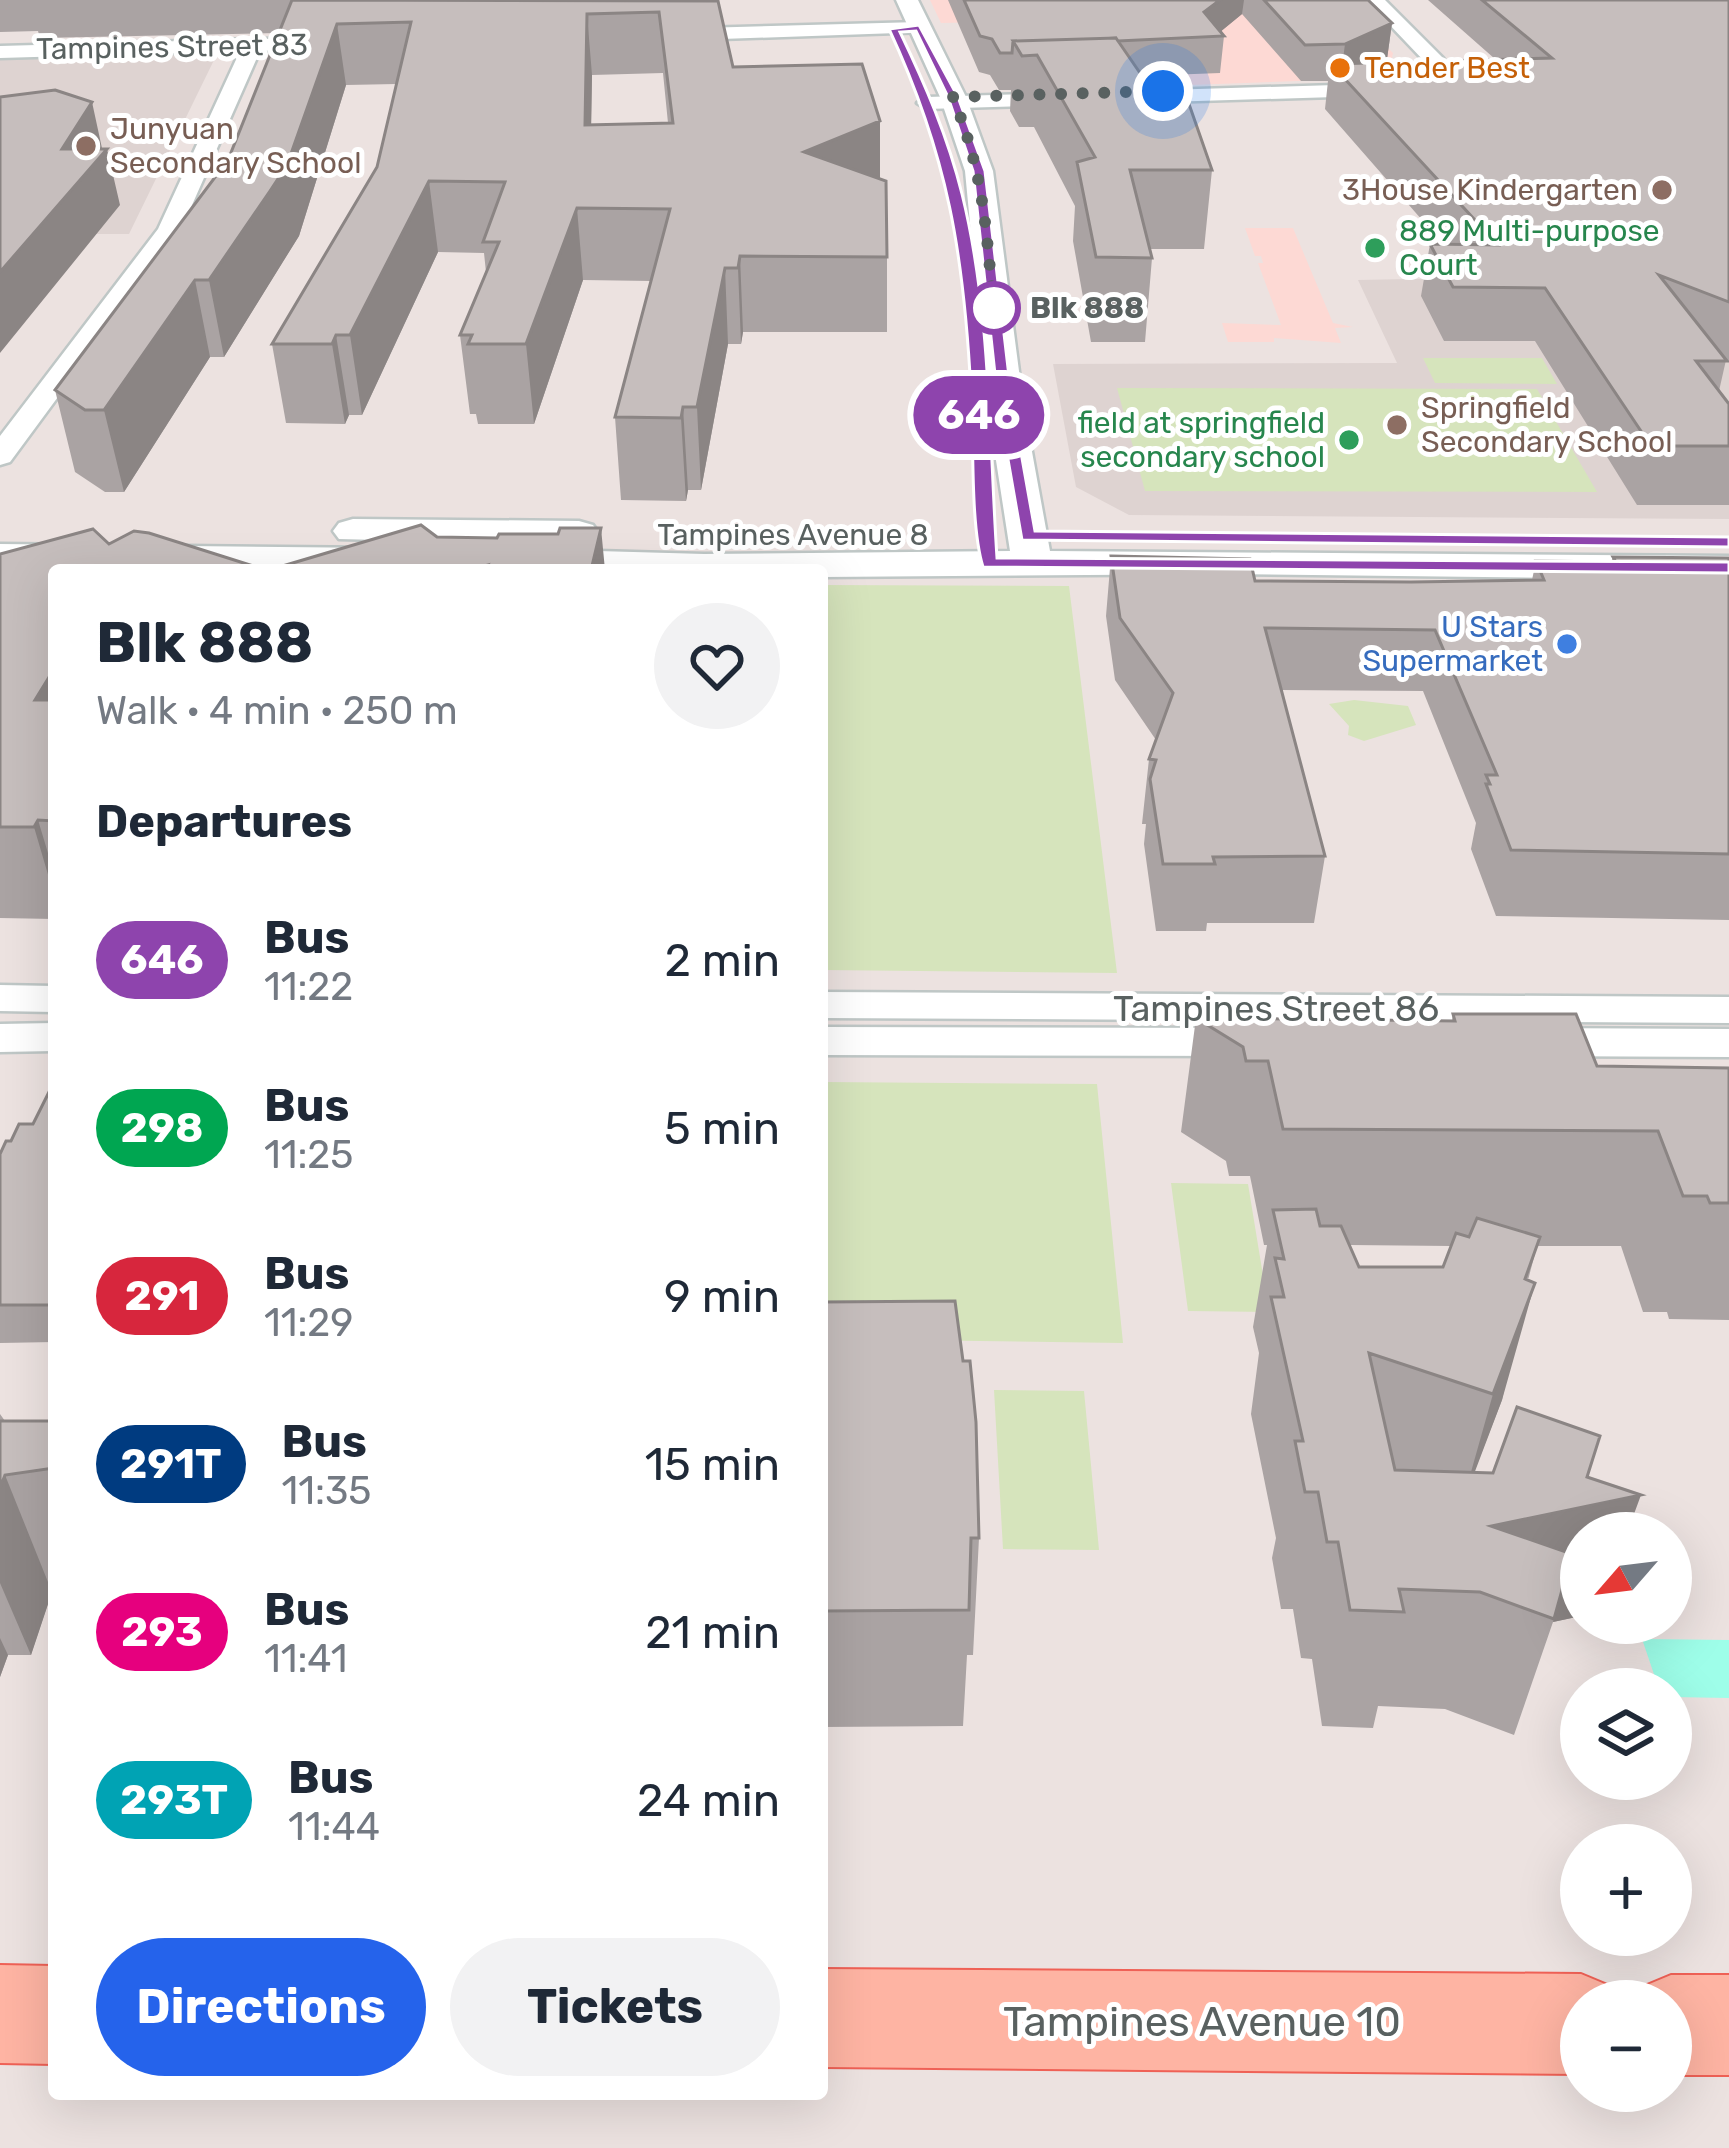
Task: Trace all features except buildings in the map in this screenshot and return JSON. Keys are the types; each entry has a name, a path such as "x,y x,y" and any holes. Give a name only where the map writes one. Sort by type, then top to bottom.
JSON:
{"main road":[{"path":"0,2014 48,2015"},
{"name":"Tampines Avenue 10","path":"828,2018 1560,2024"},
{"path":"1692,2025 1729,2025"}],"street":[{"path":"884,0 907,29 979,171 988,218 1002,380 1030,549"},
{"path":"907,29 908,0"},
{"path":"940,100 1361,86 1396,80 1418,70 1415,54 1359,0"},
{"path":"940,100 1368,91 1425,78 1436,62 1375,0"},
{"path":"647,35 907,29"},
{"name":"Tampines Street 83","path":"0,52 358,43"},
{"path":"0,456 169,230 252,46"},
{"path":"940,100 972,283 983,492"},
{"name":"Tampines Avenue 8","path":"0,530 988,550"},
{"name":"Tampines Avenue 8","path":"740,564 1030,549 1729,542"},
{"name":"Tampines Avenue 8","path":"1030,549 1729,568"},
{"name":"Tampines Avenue 8","path":"0,556 570,564"},
{"path":"63,564 100,557"},
{"path":"0,576 48,567"},
{"path":"0,998 48,999"},
{"name":"Tampines Street 86","path":"828,1005 1729,1010"},
{"path":"0,1038 48,1037"},
{"name":"Tampines Street 86","path":"828,1041 1729,1043"}],"shaded area":[{"path":"930,0 1339,0 1393,53 1390,68 1355,79 1190,85 1143,19 941,23"},
{"name":"Junyuan Secondary School","path":"200,53 215,58 129,234 0,234 0,59"},
{"path":"1245,228 1293,228 1333,323 1353,327 1335,328 1341,343 1274,338 1274,342 1228,342 1222,323 1281,325 1258,263 1263,263 1261,256 1255,256"},
{"name":"Springfield Secondary School","path":"1729,273 1729,519 1129,515 1076,487 1053,364 1397,363 1358,280"},
{"path":"1423,358 1542,358 1557,384 1435,383"},
{"name":"field at springfield secondary school","path":"1117,388 1537,389 1597,492 1145,491"},
{"path":"828,585 1069,586 1117,973 828,970"},
{"path":"1354,700 1408,706 1416,725 1364,741 1348,735 1349,726 1329,704"},
{"path":"828,1082 1097,1084 1123,1343 828,1339"},
{"path":"1171,1183 1248,1184 1269,1312 1188,1311"},
{"path":"994,1390 1084,1391 1099,1550 1003,1549"},
{"path":"1729,1640 1729,1698 1692,1697 1692,1668 1652,1668 1644,1644"}],"bus line":[{"name":"646","path":"1729,542 1028,536 1005,402 988,218 979,171 953,97 919,28 894,29 926,98 956,194 972,283 989,563 1729,568"}],"place":[{"name":"Tender Best","path":"1340,68"},
{"name":"Junyuan Secondary School","path":"86,146"},
{"name":"3House Kindergarten","path":"1662,190"},
{"name":"889 Multi-purpose Court","path":"1375,248"},
{"name":"Blk 888","path":"994,308"},
{"name":"Springfield Secondary School","path":"1397,425"},
{"name":"field at springfield secondary school","path":"1349,440"},
{"name":"U Stars Supermarket","path":"1567,644"}],"route":[{"path":"994,308 988,218 979,171 953,97 1163,91"}]}
